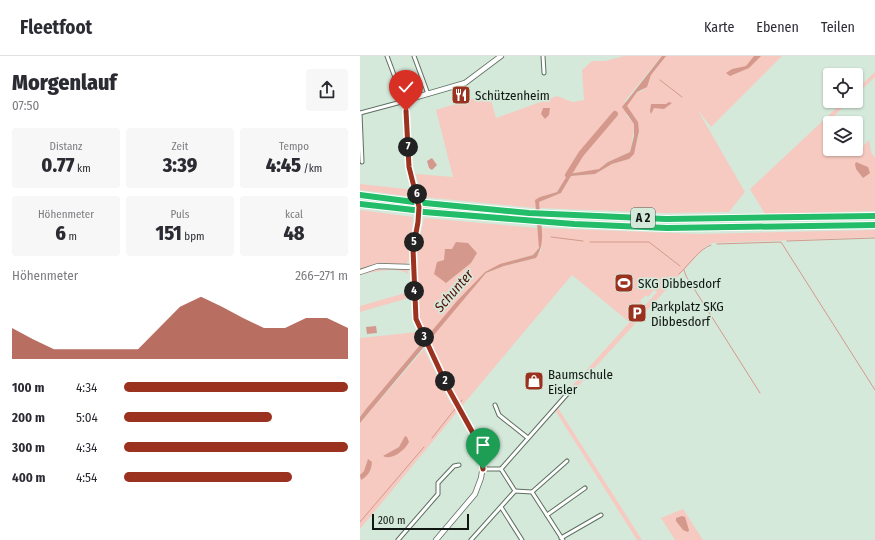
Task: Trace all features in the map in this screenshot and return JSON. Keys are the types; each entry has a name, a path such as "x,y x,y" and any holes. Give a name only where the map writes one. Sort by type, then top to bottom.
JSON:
{"highway":[{"name":"A 2","path":"360,195 490,210 567,215 719,220 875,216"},
{"name":"A 2","path":"360,204 424,212 574,224 709,228 875,225"}],"street":[{"path":"387,56 403,99 406,101 409,167 419,207 413,249 416,314 430,352 456,404 479,444 483,469 477,490 470,502 436,540"},
{"path":"414,56 428,94"},
{"path":"362,162 360,113 465,83 500,56"},
{"path":"543,56 544,73"},
{"path":"360,272 378,266 413,267"},
{"path":"501,470 569,392"},
{"path":"495,405 498,415 528,438"},
{"path":"471,540 515,492 532,492 567,461"},
{"path":"398,540 438,494 438,483 454,466 459,465"},
{"path":"483,469 501,470"},
{"path":"501,470 515,492"},
{"path":"547,515 585,488"},
{"path":"532,492 562,539 601,515"},
{"path":"501,507 522,540"},
{"path":"476,535 478,540"}],"shaded area":[{"path":"624,56 782,56 711,127 697,109 745,192 729,212 667,213 539,208 539,202 561,193 571,176 595,174 612,164 629,159 639,133 637,121 626,106 637,92 642,91 649,82 651,75 662,61 659,59 625,101 627,116 634,124 630,152 608,162 600,169 568,174 557,192 540,197 535,204 535,208 423,197 416,174 453,177 436,110 478,97 488,90 496,118 557,96 572,102 584,100 582,70 592,61 605,61"},
{"path":"662,56 666,56 651,75 647,87 637,92 627,106 638,122 639,131 634,154 629,159 612,164 595,174 571,176 561,193 539,202 542,238 539,252 536,258 504,266 486,273 360,423 360,417 366,409 457,301 485,272 500,264 533,255 539,248 535,200 557,192 568,174 599,169 608,162 630,152 634,136 634,124 622,107"},
{"path":"754,56 761,56 749,68 730,76 726,73 732,69 746,66"},
{"path":"875,72 875,77 863,88 863,83"},
{"path":"669,102 672,103 664,109 654,108 651,114 651,104 666,104"},
{"path":"543,108 550,108 549,115 545,119 541,114"},
{"path":"837,108 842,108 836,116 828,116"},
{"path":"823,121 823,156 863,156 863,146 869,140 871,152 875,158 875,211 765,214 750,189"},
{"path":"432,158 437,165 432,170 429,168 427,161"},
{"path":"856,162 868,167 870,173 863,178 856,169"},
{"path":"360,184 406,189 413,191 414,197 360,190"},
{"path":"360,210 413,217 409,261 407,263 408,274 398,270 392,270 360,275"},
{"path":"424,218 537,228 539,237 539,248 533,255 510,261 485,272 427,337 419,319 417,306 416,256"},
{"path":"541,228 699,234 875,230 875,237 712,243 705,247 558,408 642,540 637,540 553,407 657,292 654,290 648,297 646,295 640,301 643,305 628,321 572,275 461,407 454,397 428,341 486,273 504,266 536,258 541,251"},
{"path":"456,242 468,243 477,253 471,263 446,283 434,274 437,262 444,260 445,249 452,249"},
{"path":"409,292 412,297 360,312 360,306"},
{"path":"376,326 377,333 367,334 366,327"},
{"path":"418,332 423,341 360,417 360,338"},
{"path":"424,349 451,404 453,404 457,412 360,529 360,423"},
{"path":"405,436 409,442 405,448 394,456 383,456 399,447"},
{"path":"368,459 372,462 370,470 361,480 360,475 364,471"},
{"path":"683,509 703,540 675,540 661,518"},
{"path":"682,516 685,517 689,530 688,532 683,530 676,521 676,518"}],"waterway":[{"path":"660,80 682,97"},
{"path":"568,175 581,154 615,114"},
{"path":"551,237 583,241"},
{"path":"787,241 875,238"},
{"path":"590,242 649,242 680,266"},
{"path":"717,244 781,242 875,390"},
{"path":"679,274 702,250 711,245"},
{"path":"684,270 686,276 760,393"},
{"path":"432,438 455,409"},
{"path":"360,522 424,447"}],"place":[{"name":"Schützenheim","path":"461,95"},
{"name":"SKG Dibbesdorf","path":"624,283"},
{"name":"Parkplatz SKG Dibbesdorf","path":"637,313"},
{"name":"Baumschule Eisler","path":"534,381"}],"route":[{"path":"406,111 408,160 419,207 413,249 416,319 430,352 456,404 479,444 483,469"}],"water label":[{"name":"Schunter","path":"454,291"}]}
